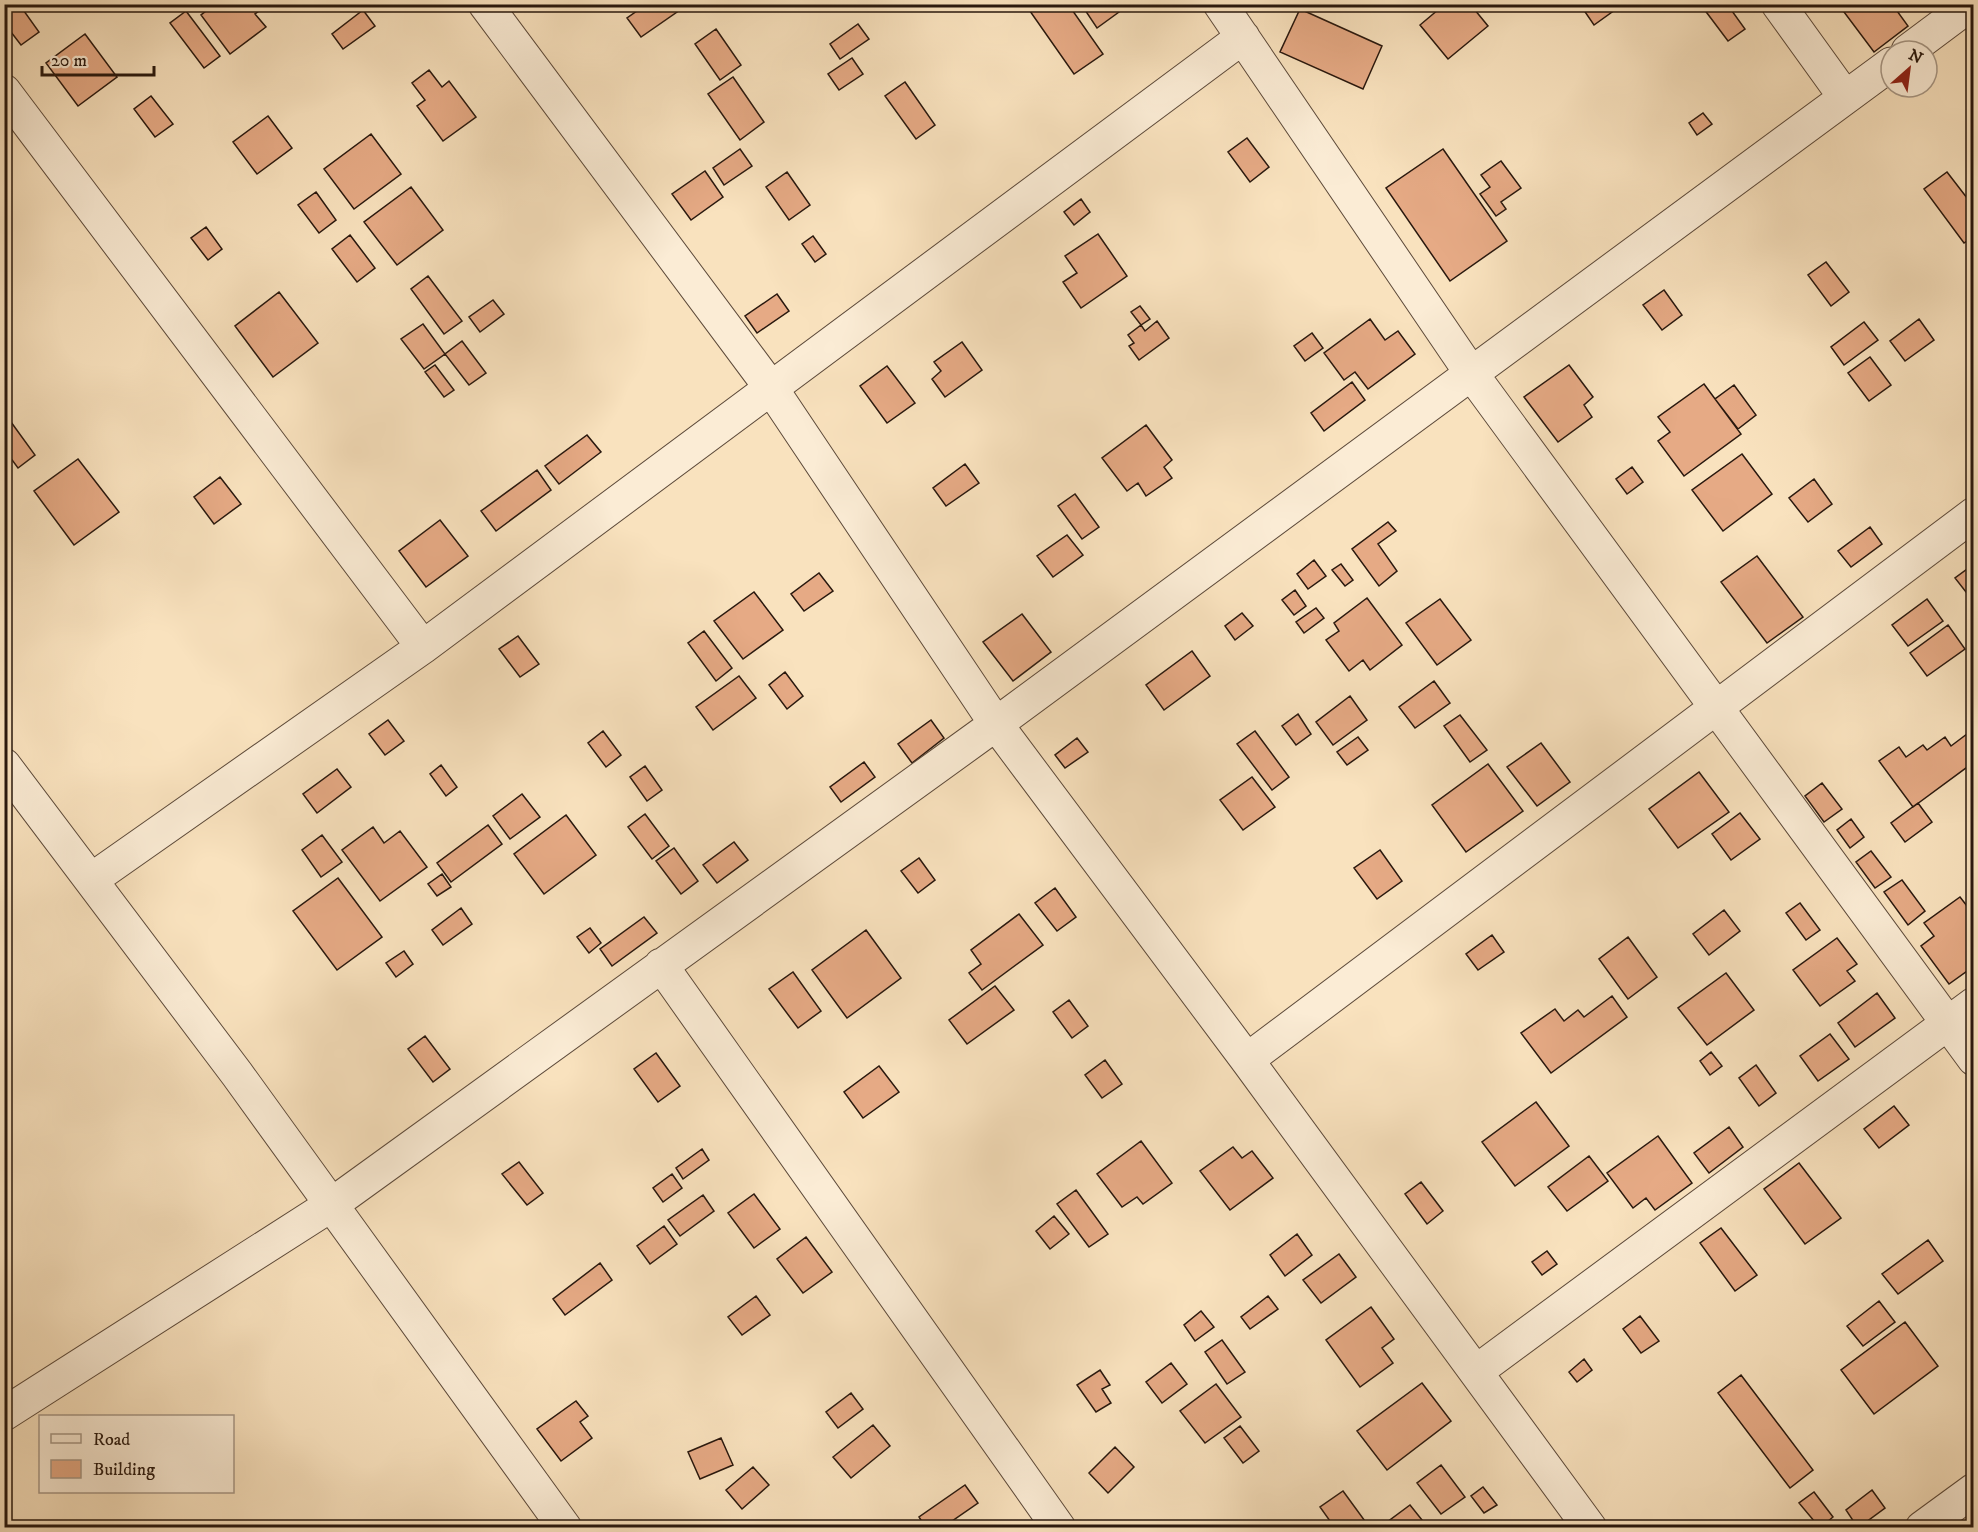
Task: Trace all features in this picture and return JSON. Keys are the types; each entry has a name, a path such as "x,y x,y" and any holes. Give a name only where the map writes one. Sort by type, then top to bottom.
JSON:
{"street":[{"path":"485,4 771,388 996,724 1247,1060 1590,1527"},
{"path":"1220,4 1471,373 1974,1059"},
{"path":"1778,4 1845,97"},
{"path":"1924,39 1971,4"},
{"path":"91,880 423,647 1243,37"},
{"path":"4,1414 331,1205 996,724 1879,73"},
{"path":"4,91 423,647"},
{"path":"1247,1060 1974,514"},
{"path":"4,765 237,1074 565,1527"},
{"path":"661,965 1059,1527"},
{"path":"1477,1371 1974,1004"},
{"path":"1922,1527 1974,1490"}],"building":[{"path":"10,4 19,4 39,32 21,45 4,23 4,8"},
{"path":"215,4 265,4 266,6 255,14 266,27 230,54 201,15"},
{"path":"647,4 672,4 677,12 641,37 627,18"},
{"path":"1025,4 1068,4 1103,54 1074,74"},
{"path":"1081,4 1130,4 1097,28"},
{"path":"1445,4 1470,4 1488,26 1448,59 1420,25"},
{"path":"1582,4 1617,4 1619,7 1594,25 1581,6"},
{"path":"1710,4 1727,4 1745,29 1728,41 1704,9"},
{"path":"1838,4 1892,4 1908,26 1891,39 1879,39 1879,48 1874,52"},
{"path":"1300,9 1382,46 1363,89 1280,52"},
{"path":"363,10 375,26 343,49 332,34"},
{"path":"186,11 220,56 204,68 170,23"},
{"path":"858,24 869,39 840,59 830,44"},
{"path":"716,29 741,65 720,80 695,44"},
{"path":"85,34 117,77 78,106 46,63"},
{"path":"852,58 863,74 839,90 828,74"},
{"path":"429,70 442,87 449,81 476,117 443,141 417,106 425,100 412,83"},
{"path":"733,77 764,122 740,140 708,94"},
{"path":"905,82 935,125 916,139 885,96"},
{"path":"151,96 173,124 155,137 134,109"},
{"path":"1703,113 1712,124 1697,135 1689,123"},
{"path":"268,116 292,148 257,174 233,142"},
{"path":"371,134 401,174 354,209 324,169"},
{"path":"1247,138 1269,167 1250,182 1228,152"},
{"path":"740,149 752,166 724,185 713,168"},
{"path":"1443,149 1507,241 1450,281 1386,188"},
{"path":"1501,161 1521,188 1501,202 1506,209 1496,216 1480,194 1490,187 1481,175"},
{"path":"705,171 723,197 691,220 672,194"},
{"path":"787,172 810,205 789,220 766,187"},
{"path":"1947,172 1974,207 1974,236 1964,243 1924,189"},
{"path":"411,187 443,230 397,265 364,222"},
{"path":"316,192 336,220 319,233 298,205"},
{"path":"1081,199 1090,212 1074,225 1064,212"},
{"path":"206,227 222,249 208,260 191,238"},
{"path":"1098,234 1127,276 1081,308 1063,282 1077,273 1065,256"},
{"path":"350,235 375,268 357,282 332,249"},
{"path":"813,236 826,254 815,262 802,244"},
{"path":"1826,262 1849,292 1831,306 1808,275"},
{"path":"428,276 462,321 444,334 411,289"},
{"path":"1664,290 1682,315 1662,330 1643,305"},
{"path":"279,292 318,343 273,377 235,326"},
{"path":"777,294 789,311 757,333 745,316"},
{"path":"493,300 504,314 480,332 469,317"},
{"path":"1140,306 1150,319 1141,325 1131,312"},
{"path":"1370,319 1385,340 1398,331 1415,354 1368,389 1355,372 1344,380 1324,353"},
{"path":"1919,319 1934,340 1905,361 1890,341"},
{"path":"1157,321 1169,338 1139,360 1129,346 1134,343 1128,335 1141,325 1145,331"},
{"path":"1864,322 1878,340 1844,365 1831,347"},
{"path":"423,324 445,354 424,369 401,339"},
{"path":"1312,333 1323,348 1305,361 1294,346"},
{"path":"462,341 486,373 469,385 445,354"},
{"path":"962,342 982,370 945,397 932,379 941,371 934,362"},
{"path":"1870,357 1891,385 1869,401 1848,373"},
{"path":"435,365 454,390 444,397 425,372"},
{"path":"1569,365 1593,397 1584,405 1592,417 1558,442 1524,397"},
{"path":"887,366 915,403 887,423 860,386"},
{"path":"1352,382 1365,400 1324,431 1311,413"},
{"path":"1704,384 1741,434 1684,476 1658,441 1670,432 1658,417"},
{"path":"1734,385 1756,415 1738,429 1715,399"},
{"path":"11,422 35,455 18,468 4,449 4,427"},
{"path":"1146,425 1172,460 1164,467 1172,478 1146,496 1138,483 1127,491 1102,458"},
{"path":"587,435 601,452 559,484 545,466"},
{"path":"1742,454 1772,494 1723,531 1692,490"},
{"path":"78,459 119,512 74,545 34,491"},
{"path":"965,464 979,483 946,506 933,488"},
{"path":"1632,467 1643,482 1627,494 1616,479"},
{"path":"537,470 551,490 496,531 481,511"},
{"path":"220,477 241,504 214,524 194,497"},
{"path":"1814,479 1832,504 1808,522 1789,498"},
{"path":"1075,494 1099,527 1082,539 1058,506"},
{"path":"440,520 468,556 426,587 399,551"},
{"path":"1388,522 1396,531 1378,544 1397,571 1379,586 1352,549"},
{"path":"1870,527 1882,544 1851,567 1838,551"},
{"path":"1067,535 1083,555 1053,577 1037,556"},
{"path":"1757,556 1803,617 1767,643 1721,582"},
{"path":"1314,560 1326,576 1308,589 1297,574"},
{"path":"1341,564 1353,580 1345,586 1332,570"},
{"path":"1974,564 1974,601 1973,601 1955,578"},
{"path":"819,573 833,591 804,611 791,594"},
{"path":"1295,590 1306,606 1294,615 1282,600"},
{"path":"754,592 783,630 743,659 714,621"},
{"path":"1367,598 1402,645 1370,670 1363,660 1349,671 1326,640 1339,631 1334,623"},
{"path":"1440,599 1471,640 1437,665 1406,623"},
{"path":"1927,599 1943,621 1908,646 1892,625"},
{"path":"1316,608 1324,618 1304,633 1296,622"},
{"path":"1242,613 1253,626 1235,640 1225,626"},
{"path":"1022,614 1051,652 1013,681 983,642"},
{"path":"1948,625 1965,649 1927,676 1910,653"},
{"path":"704,631 732,668 716,681 688,643"},
{"path":"518,636 539,664 520,677 499,649"},
{"path":"1192,651 1210,676 1164,710 1146,685"},
{"path":"785,672 803,696 787,709 769,685"},
{"path":"739,676 756,698 713,730 696,707"},
{"path":"1434,681 1450,703 1415,728 1399,707"},
{"path":"1350,696 1367,720 1333,745 1316,722"},
{"path":"1298,714 1311,734 1296,745 1282,726"},
{"path":"1460,715 1487,750 1470,762 1444,726"},
{"path":"388,720 404,741 385,755 369,734"},
{"path":"931,720 944,738 912,763 898,744"},
{"path":"603,731 621,755 606,767 588,743"},
{"path":"1255,731 1289,777 1272,790 1237,744"},
{"path":"1967,734 1974,742 1974,762 1913,807 1879,761 1899,747 1906,757 1923,745 1927,750 1945,737 1951,746"},
{"path":"1358,737 1368,750 1347,765 1337,752"},
{"path":"1077,738 1088,752 1065,768 1055,755"},
{"path":"1541,743 1570,782 1537,806 1507,767"},
{"path":"864,762 875,777 841,802 830,787"},
{"path":"1488,764 1523,811 1466,852 1432,805"},
{"path":"441,765 457,787 446,796 430,774"},
{"path":"645,766 662,790 647,801 630,777"},
{"path":"337,769 351,787 317,813 303,794"},
{"path":"1699,772 1729,812 1678,848 1649,809"},
{"path":"1252,777 1275,807 1243,830 1220,800"},
{"path":"1822,783 1842,809 1824,822 1805,796"},
{"path":"522,794 540,817 510,839 493,816"},
{"path":"1918,803 1932,822 1905,842 1891,823"},
{"path":"1740,813 1760,839 1731,860 1712,834"},
{"path":"645,814 669,846 652,859 628,827"},
{"path":"566,815 596,855 544,894 514,854"},
{"path":"1851,819 1864,837 1850,848 1837,830"},
{"path":"488,825 502,844 451,882 437,863"},
{"path":"373,827 384,843 400,831 427,867 380,901 342,850"},
{"path":"322,835 342,862 321,877 302,850"},
{"path":"734,842 748,860 717,883 703,865"},
{"path":"674,848 698,881 681,894 656,861"},
{"path":"1380,850 1402,881 1377,899 1354,868"},
{"path":"1871,851 1891,877 1875,888 1856,862"},
{"path":"919,858 935,880 918,893 901,871"},
{"path":"442,874 451,887 437,896 428,884"},
{"path":"338,878 382,937 337,970 293,911"},
{"path":"1902,880 1925,911 1908,925 1884,892"},
{"path":"1055,888 1076,917 1057,931 1035,903"},
{"path":"1960,897 1974,915 1974,966 1949,984 1921,946 1934,936 1924,923"},
{"path":"1800,903 1820,930 1806,940 1786,913"},
{"path":"461,908 472,924 443,945 432,930"},
{"path":"1724,910 1740,931 1709,955 1693,934"},
{"path":"1019,914 1043,945 982,990 969,973 981,964 971,950"},
{"path":"644,917 657,933 612,966 600,949"},
{"path":"590,928 601,943 589,953 577,937"},
{"path":"866,930 901,978 847,1018 812,970"},
{"path":"1492,935 1504,952 1478,970 1466,954"},
{"path":"1628,937 1657,977 1628,999 1599,959"},
{"path":"1837,938 1857,964 1847,971 1855,981 1820,1006 1793,970"},
{"path":"404,951 413,964 396,977 386,963"},
{"path":"793,972 821,1011 798,1028 769,989"},
{"path":"1726,973 1754,1010 1707,1045 1678,1008"},
{"path":"995,986 1014,1010 967,1044 949,1020"},
{"path":"1877,993 1895,1018 1855,1047 1838,1023"},
{"path":"1612,996 1627,1017 1551,1073 1521,1033 1555,1009 1564,1021 1578,1010 1584,1017"},
{"path":"1069,1000 1088,1026 1072,1038 1053,1012"},
{"path":"1830,1034 1849,1059 1818,1081 1800,1056"},
{"path":"425,1036 450,1069 433,1082 408,1049"},
{"path":"1711,1052 1722,1066 1710,1075 1700,1061"},
{"path":"656,1053 680,1086 658,1102 634,1069"},
{"path":"1105,1060 1122,1084 1102,1098 1085,1075"},
{"path":"1756,1065 1776,1093 1759,1106 1739,1078"},
{"path":"879,1066 899,1092 863,1118 844,1092"},
{"path":"1536,1102 1569,1146 1515,1186 1482,1142"},
{"path":"1894,1106 1909,1125 1879,1148 1864,1129"},
{"path":"1729,1127 1743,1147 1709,1173 1694,1153"},
{"path":"1658,1136 1692,1183 1655,1210 1646,1198 1633,1208 1607,1173"},
{"path":"1141,1141 1172,1183 1143,1204 1137,1197 1122,1207 1097,1174"},
{"path":"1233,1147 1242,1158 1252,1151 1273,1178 1230,1210 1200,1171"},
{"path":"702,1149 709,1160 683,1179 676,1168"},
{"path":"1589,1156 1608,1181 1567,1211 1548,1187"},
{"path":"519,1162 543,1193 527,1205 502,1174"},
{"path":"1799,1163 1841,1218 1805,1244 1764,1189"},
{"path":"672,1174 682,1188 663,1202 653,1188"},
{"path":"1421,1182 1443,1211 1427,1224 1405,1194"},
{"path":"1076,1190 1108,1234 1089,1247 1057,1204"},
{"path":"754,1194 780,1229 754,1248 728,1213"},
{"path":"703,1195 714,1211 680,1236 668,1220"},
{"path":"1054,1216 1069,1234 1050,1249 1036,1231"},
{"path":"664,1226 677,1244 650,1264 637,1246"},
{"path":"1721,1228 1757,1275 1735,1291 1700,1243"},
{"path":"1297,1234 1312,1255 1285,1276 1270,1255"},
{"path":"806,1237 832,1272 803,1293 777,1259"},
{"path":"1928,1240 1943,1261 1898,1294 1882,1274"},
{"path":"1547,1251 1557,1264 1542,1275 1532,1262"},
{"path":"1339,1254 1356,1277 1321,1303 1303,1280"},
{"path":"600,1263 612,1280 565,1315 553,1299"},
{"path":"756,1296 770,1315 742,1335 728,1317"},
{"path":"1268,1296 1278,1309 1250,1329 1241,1317"},
{"path":"1879,1301 1895,1322 1863,1346 1847,1326"},
{"path":"1371,1307 1394,1339 1382,1348 1393,1363 1360,1387 1326,1340"},
{"path":"1201,1311 1214,1327 1195,1341 1184,1325"},
{"path":"1640,1316 1659,1341 1641,1353 1623,1329"},
{"path":"1905,1322 1938,1366 1874,1414 1841,1370"},
{"path":"1222,1340 1245,1372 1227,1384 1205,1352"},
{"path":"1584,1359 1592,1370 1577,1382 1569,1372"},
{"path":"1171,1363 1187,1384 1162,1403 1146,1382"},
{"path":"1100,1370 1110,1385 1102,1389 1111,1403 1096,1412 1077,1385"},
{"path":"1741,1375 1813,1470 1790,1488 1718,1393"},
{"path":"1422,1383 1451,1421 1387,1470 1357,1431"},
{"path":"1216,1384 1241,1417 1205,1443 1180,1411"},
{"path":"851,1393 863,1409 838,1428 826,1412"},
{"path":"576,1401 588,1416 580,1422 592,1438 561,1461 537,1429"},
{"path":"873,1425 890,1446 851,1478 833,1457"},
{"path":"1240,1426 1259,1451 1243,1463 1224,1438"},
{"path":"721,1438 733,1465 700,1479 688,1452"},
{"path":"1115,1447 1134,1467 1108,1493 1089,1473"},
{"path":"1441,1465 1465,1497 1441,1514 1417,1483"},
{"path":"753,1467 769,1485 742,1509 726,1490"},
{"path":"965,1485 978,1503 942,1528 926,1528 919,1517"},
{"path":"1483,1487 1497,1505 1484,1513 1471,1496"},
{"path":"1872,1490 1885,1508 1858,1528 1846,1510"},
{"path":"1343,1491 1370,1528 1335,1528 1320,1507"},
{"path":"1814,1492 1833,1517 1820,1528 1799,1503"},
{"path":"1410,1505 1426,1525 1423,1528 1379,1528"}]}
